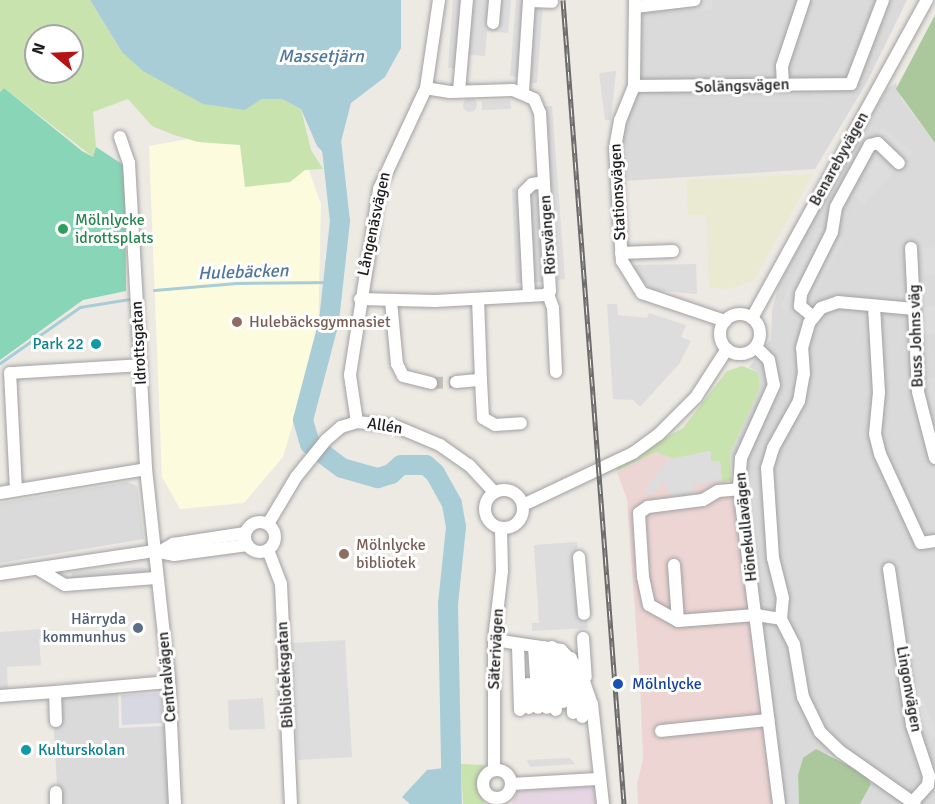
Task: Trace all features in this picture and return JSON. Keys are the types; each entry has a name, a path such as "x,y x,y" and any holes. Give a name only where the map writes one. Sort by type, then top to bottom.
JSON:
{"street":[{"name":"Långenäsvägen","path":"357,422 350,375 360,299 381,182 426,88 439,0"},
{"path":"459,91 467,0"},
{"path":"493,23 495,0"},
{"path":"426,88 459,91 523,91 529,0 552,2"},
{"path":"635,3 695,0"},
{"path":"783,85 782,66 804,0"},
{"name":"Solängsvägen","path":"634,86 851,84 883,0"},
{"name":"Benarebyvägen","path":"752,318 927,0"},
{"name":"Stationsvägen","path":"635,3 634,86 615,135 621,253 642,293 725,321"},
{"name":"Rörsvängen","path":"360,299 391,301 478,299 548,294 551,280 540,113 534,99 523,91"},
{"name":"Idrottsgatan","path":"120,137 129,158 146,469 159,551"},
{"path":"813,316 800,306 801,294 832,232 836,207 870,146 878,143 900,163"},
{"path":"529,296 524,192 531,184 544,182"},
{"name":"Buss Johns väg","path":"912,248 919,402 935,458"},
{"path":"621,253 673,251"},
{"path":"548,294 553,308 556,372"},
{"path":"478,299 483,418 495,425 521,423"},
{"path":"391,301 397,364 402,376 431,383"},
{"path":"739,489 718,491 703,500 648,507 639,513 643,577 649,605 678,621 756,615 782,619 783,598 773,558 767,468 773,448 799,401 804,374 802,348 813,316 828,303 838,302 914,309"},
{"path":"874,306 879,392 875,434 880,454 921,543 935,542"},
{"path":"738,314 752,318 760,331 756,346 742,354 727,350 720,336 725,321 738,314"},
{"name":"Hönekullavägen","path":"756,346 769,360 774,385 741,458 739,489 779,804"},
{"path":"524,505 512,491 494,492 485,505 485,513 488,520 501,528 517,524 524,505 633,453 658,434 696,397 727,350"},
{"path":"16,490 10,373 141,365"},
{"path":"456,382 481,380"},
{"name":"Allén","path":"268,524 304,465 341,427 357,422 395,426 440,445 469,465 494,492"},
{"path":"0,493 146,469"},
{"path":"254,522 268,524 275,537 268,550 256,552 246,539 254,522"},
{"name":"Säterivägen","path":"494,770 494,640 502,571 501,528"},
{"path":"0,574 159,551 173,544 246,539"},
{"name":"Biblioteksgatan","path":"268,550 281,584 291,804"},
{"name":"Centralvägen","path":"159,551 156,578 169,682 175,804"},
{"path":"579,557 584,614"},
{"path":"674,565 678,621"},
{"path":"38,569 65,585 156,578"},
{"name":"Lingonvägen","path":"782,619 794,644 803,697 820,732 841,752 913,803 928,785 929,776 912,725 889,569"},
{"path":"583,638 597,779 603,804"},
{"path":"494,640 539,647 571,658 587,682"},
{"path":"539,647 551,711"},
{"path":"539,647 551,711"},
{"path":"539,647 551,711"},
{"path":"551,711 571,658"},
{"path":"551,711 580,670"},
{"path":"0,696 169,682"},
{"path":"55,692 56,721"},
{"path":"661,731 768,720"},
{"path":"494,770 505,772 511,784 506,795 495,801 487,795 482,784 487,774 494,770"},
{"path":"511,784 597,779"}],"shaded area":[{"path":"453,0 511,0 508,33 487,31 485,56 458,54 456,68 448,68"},
{"path":"516,0 524,0 519,77 510,76"},
{"path":"638,0 907,0 867,82 815,169 623,181 622,140 641,72"},
{"path":"655,0 712,0 712,10 656,12"},
{"path":"535,5 543,5 537,83 529,83"},
{"path":"616,71 611,120 605,120 599,73"},
{"path":"896,83 902,99 935,143 935,804 860,804 871,784 865,774 830,754 803,758 798,775 799,804 775,804 730,453 760,388 758,372 749,367 771,339 772,310 779,285 833,181 888,88"},
{"path":"470,98 475,100 477,105 475,110 470,112 465,110 463,105 465,100"},
{"path":"510,100 511,109 482,110 482,101"},
{"path":"544,106 552,106 565,279 557,280"},
{"name":"Hulebäcksgymnasiet","path":"265,125 304,156 321,204 318,339 283,457 244,503 180,509 162,477 149,146"},
{"path":"882,127 913,153 863,205 854,195 870,175 866,170 886,141 878,133"},
{"path":"813,174 754,280 730,289 709,288 706,215 688,215 686,180"},
{"path":"537,187 542,282 516,283 512,188"},
{"path":"819,227 844,239 814,297 797,289 788,311 781,308 787,288"},
{"path":"935,247 935,275 924,275 922,248"},
{"path":"696,264 697,294 652,290 636,274 634,265"},
{"path":"607,304 617,304 618,315 647,318 649,313 686,325 681,337 691,341 679,364 640,407 633,400 613,399"},
{"path":"924,307 935,307 935,334 924,334"},
{"path":"935,377 935,405 930,405 925,379"},
{"path":"711,451 720,461 727,483 735,482 775,804 638,804 637,784 643,759 640,682 627,499 617,472 656,452 674,459"},
{"path":"711,451 711,461 720,461 722,481 693,484 694,493 671,496 664,481 650,496 644,490 669,459"},
{"path":"127,482 137,486 144,539 0,563 0,503"},
{"path":"577,542 582,619 587,619 588,628 532,631 532,623 539,623 534,545"},
{"path":"143,567 147,569 144,575 69,581 73,572"},
{"path":"43,629 44,638 39,639 41,665 7,667 8,692 0,693 0,632"},
{"path":"345,640 352,757 298,760 291,643"},
{"path":"916,683 935,729 935,738 931,739 917,704 920,703 913,684"},
{"path":"118,690 119,728 168,726 172,804 58,804 52,695"},
{"path":"162,693 162,723 122,725 121,695"},
{"path":"263,698 265,729 229,730 228,700"},
{"path":"570,758 575,764 530,767 527,760"},
{"path":"608,785 610,804 512,804 517,791"}],"green space":[{"path":"0,0 90,0 122,52 245,110 262,99 282,99 301,109 311,150 323,169 305,170 290,182 245,187 240,145 198,142 152,126 128,99 93,112 96,147 93,157 4,88 0,92"},
{"path":"935,15 935,143 896,89"},
{"name":"Mölnlycke idrottsplats","path":"4,88 82,151 93,157 96,147 125,166 126,291 83,300 0,360 0,92"},
{"path":"742,366 758,372 760,388 730,453 731,481 722,481 720,461 711,462 710,451 674,459 656,452 617,471 615,465 683,428 727,371"},
{"path":"816,749 865,774 871,784 860,804 799,804 798,775 803,758"},
{"path":"461,764 485,765 477,780 478,792 485,804 463,804"}],"water":[{"name":"Massetjärn","path":"90,0 401,0 401,48 385,77 351,103 335,165 317,146 301,109 282,99 262,99 245,110 203,104 143,71 122,52"},
{"path":"452,767 452,804 410,804 402,797 427,770"}],"waterway":[{"path":"331,140 340,221 329,321 303,420 310,444 342,468 378,478 391,474 401,465 426,465 435,473 452,504 456,527 448,604 452,804"},
{"name":"Hulebäcken","path":"154,290 237,283 334,282"},
{"name":"Hulebäcken","path":"0,363 80,307 129,299"}],"tunnel":[{"path":"431,383 456,382"}],"railway":[{"path":"563,0 624,804"}],"place":[{"name":"Mölnlycke idrottsplats","path":"63,229"},
{"name":"Hulebäcksgymnasiet","path":"237,322"},
{"name":"Park 22","path":"96,344"},
{"name":"Mölnlycke bibliotek","path":"344,554"},
{"name":"Härryda kommunhus","path":"138,628"},
{"name":"Mölnlycke","path":"618,684"},
{"name":"Kulturskolan","path":"26,750"}]}
